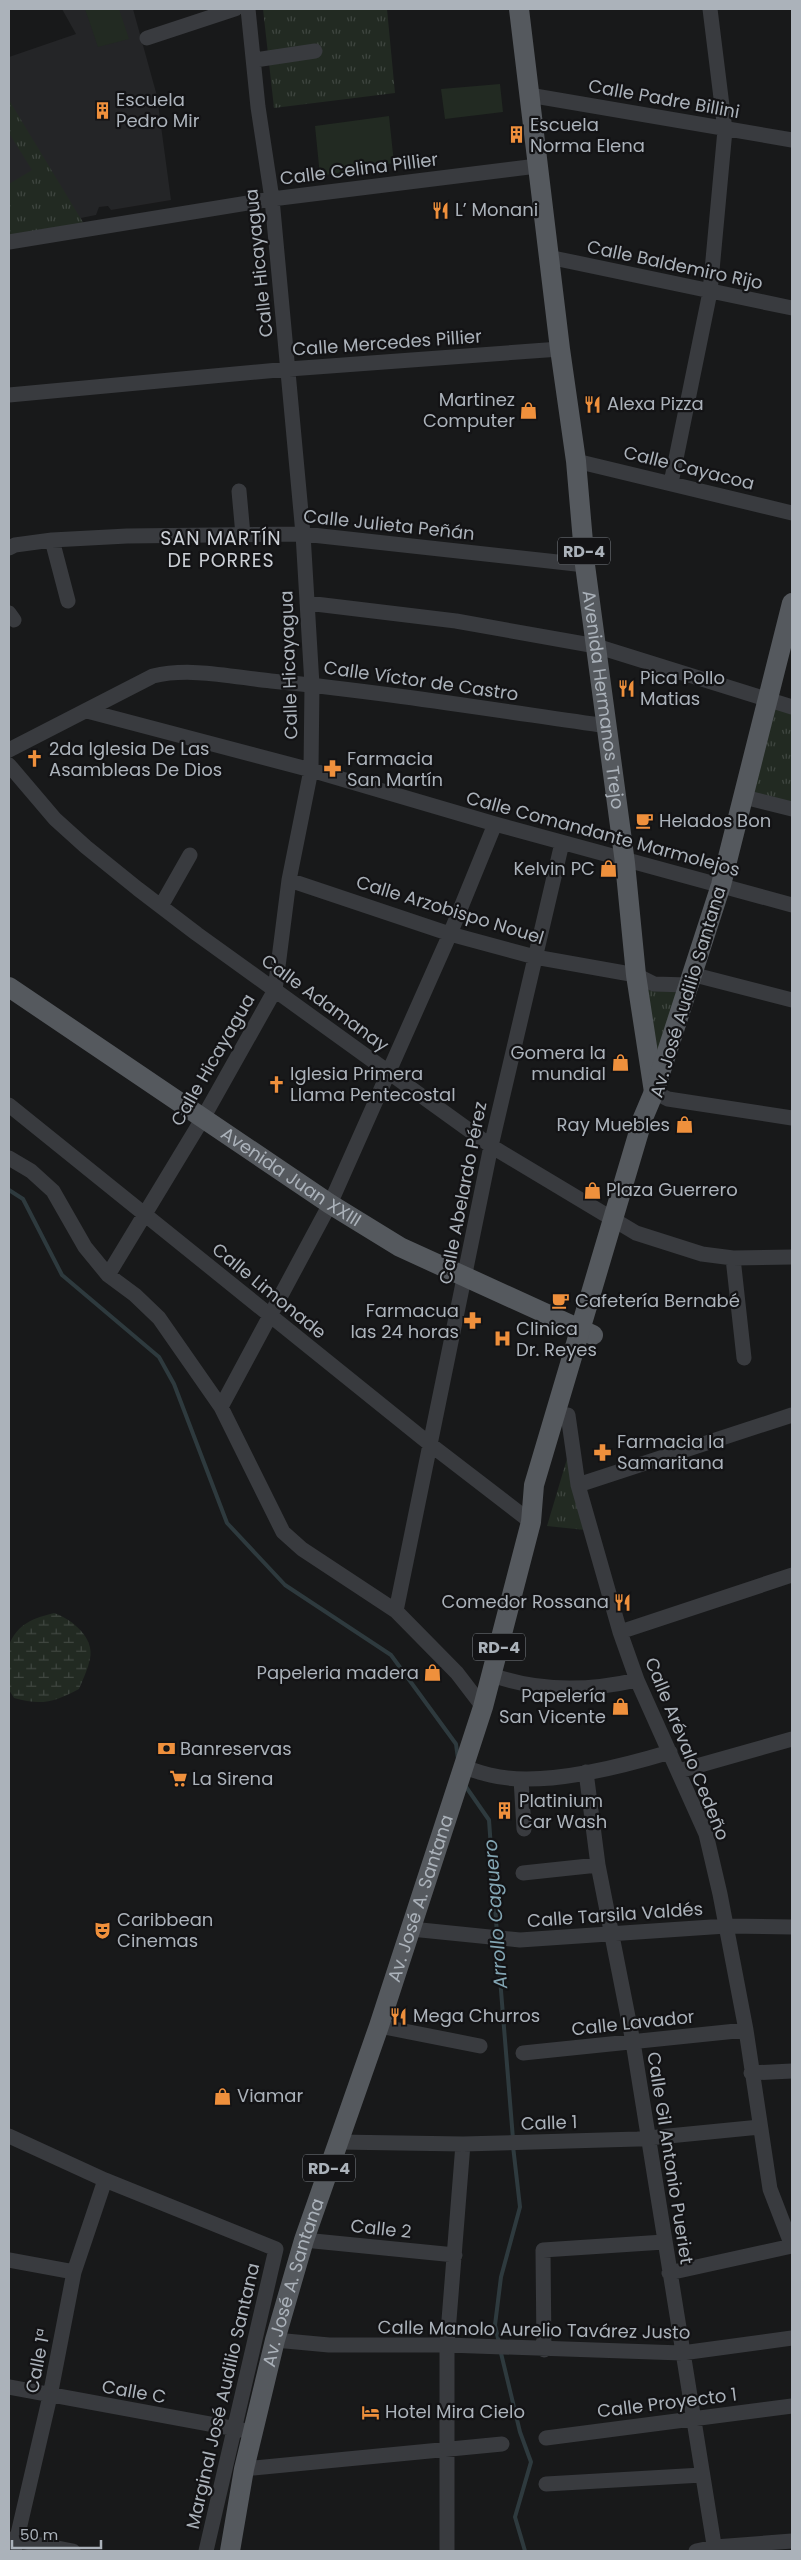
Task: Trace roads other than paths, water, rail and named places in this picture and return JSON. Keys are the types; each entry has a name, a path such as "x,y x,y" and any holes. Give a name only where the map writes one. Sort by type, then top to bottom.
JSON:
{"main road":[{"name":"Avenida Hermanos Trejo","path":"519,9 560,349 576,461 585,565 624,857 636,976 654,1092"},
{"name":"Av. José Audilio Santana","path":"654,1092 721,885 792,604"},
{"name":"Avenida Juan XXIII","path":"9,987 330,1204 400,1247 587,1333"},
{"name":"RD-4","path":"531,1522 534,1485 587,1333 620,1224 643,1118 654,1092"},
{"name":"RD-4","path":"464,1769 492,1675 531,1522 568,1415 587,1333"},
{"name":"Av. José A. Santana","path":"230,2551 244,2469 275,2340 304,2240 379,2026 464,1769"}],"street":[{"path":"147,38 235,9"},
{"name":"Calle Hicayagua","path":"108,1276 203,1118 275,990 290,880 311,770 312,685 303,534 272,199 258,106 255,60 248,9"},
{"path":"671,483 710,292 725,130 710,9"},
{"path":"255,60 315,51"},
{"name":"Calle Padre Billini","path":"530,95 792,140"},
{"name":"Calle Celina Pillier","path":"9,242 272,199 537,166"},
{"name":"Calle Baldemiro Rijo","path":"550,260 558,259 792,308"},
{"name":"Calle Mercedes Pillier","path":"9,395 289,369 560,349"},
{"name":"Calle Cayacoa","path":"576,461 792,513"},
{"path":"239,491 244,535"},
{"name":"Calle Julieta Peñán","path":"9,548 15,545 52,540 303,534 585,565"},
{"path":"52,540 68,601"},
{"path":"307,603 456,621 596,646 792,707"},
{"name":"Calle Víctor de Castro","path":"9,750 154,676 190,672 312,685 606,726"},
{"name":"Calle Comandante Marmolejos","path":"87,711 311,770 562,843 624,857 792,905"},
{"name":"Calle Adamanay","path":"9,765 55,818 74,836 161,906 491,1146 620,1224 697,1252 733,1258 792,1257"},
{"path":"744,797 792,809"},
{"path":"221,1407 330,1204 450,934 495,824"},
{"name":"Calle Abelardo Pérez","path":"396,1611 466,1277 491,1146 562,843"},
{"path":"161,906 190,855"},
{"name":"Calle Arzobispo Nouel","path":"290,880 450,934 535,957 636,976 654,984 689,980 792,1000"},
{"path":"654,1092 668,1099 792,1118"},
{"name":"Calle Limonade","path":"9,1105 431,1445 531,1522"},
{"path":"9,1158 31,1171 53,1191 85,1247 108,1276 135,1295 159,1318 221,1407 282,1532 302,1549 396,1611 458,1673 483,1707"},
{"path":"733,1258 744,1358"},
{"name":"Calle Arévalo Cedeño","path":"568,1415 578,1485 620,1632 637,1680 706,1834 746,2030 770,2189 792,2246"},
{"path":"578,1485 792,1416"},
{"path":"620,1632 792,1575"},
{"path":"492,1675 514,1682 557,1688 609,1686 637,1680"},
{"path":"679,1771 792,1739"},
{"path":"464,1769 491,1776 521,1779 547,1778 625,1765 670,1752"},
{"name":"Calle Gil Antonio Pueriet","path":"586,1772 598,1865 633,2042 647,2138 715,2549"},
{"path":"521,1779 524,1830"},
{"path":"522,1873 598,1865"},
{"name":"Calle Tarsila Valdés","path":"411,1929 520,1940 612,1932 726,1926 792,1927"},
{"path":"379,2026 480,2046"},
{"name":"Calle Lavador","path":"523,2053 746,2030"},
{"path":"751,2073 792,2070"},
{"name":"Calle 1","path":"338,2142 464,2144 647,2138 760,2126"},
{"path":"9,2136 105,2180"},
{"path":"447,2551 447,2345 464,2144"},
{"name":"Marginal José Audilio Santana","path":"105,2180 276,2249 206,2551"},
{"name":"Calle 1ª","path":"13,2544 50,2396 74,2272 105,2180"},
{"name":"Calle 2","path":"304,2240 455,2255"},
{"path":"544,2350 543,2250 664,2242"},
{"path":"669,2274 792,2246"},
{"path":"9,2260 74,2272"},
{"name":"Calle Manolo Aurelio Tavárez Justo","path":"275,2340 329,2346 447,2345 544,2350 682,2353 792,2338"},
{"name":"Calle C","path":"9,2387 253,2432"},
{"name":"Calle Proyecto 1","path":"546,2438 792,2406"},
{"path":"244,2469 502,2444"},
{"path":"546,2484 702,2475"},
{"path":"696,2551 792,2541"},
{"path":"13,2544 73,2551"}],"waterway":[{"name":"Arrollo Caguero","path":"9,1190 23,1199 62,1275 159,1357 174,1384 227,1523 285,1585 391,1655 456,1744 458,1759"},
{"name":"Arrollo Caguero","path":"464,1784 489,1820 497,1934"},
{"name":"Arrollo Caguero","path":"497,1941 513,2139"},
{"name":"Arrollo Caguero","path":"499,2343 495,2325 501,2277 520,2207 513,2146"},
{"name":"Arrollo Caguero","path":"500,2349 520,2432 531,2462 515,2517 525,2551"}],"place":[{"name":"Escuela Pedro Mir","path":"102,110"},
{"name":"Escuela Norma Elena","path":"516,135"},
{"name":"L’ Monani","path":"441,210"},
{"name":"Alexa Pizza","path":"593,404"},
{"name":"Martinez Computer","path":"529,410"},
{"name":"Pica Pollo Matias","path":"626,688"},
{"name":"2da Iglesia De Las Asambleas De Dios","path":"35,759"},
{"name":"Farmacia San Martín","path":"333,769"},
{"name":"Helados Bon","path":"645,821"},
{"name":"Kelvin PC","path":"609,869"},
{"name":"Gomera la mundial","path":"620,1063"},
{"name":"Iglesia Primera Llama Pentecostal","path":"276,1084"},
{"name":"Ray Muebles","path":"684,1125"},
{"name":"Plaza Guerrero","path":"592,1190"},
{"name":"Cafetería Bernabé","path":"561,1301"},
{"name":"Farmacua las 24 horas","path":"473,1321"},
{"name":"Clinica Dr. Reyes","path":"502,1339"},
{"name":"Farmacia la Samaritana","path":"603,1452"},
{"name":"Comedor Rossana","path":"623,1602"},
{"name":"Papeleria madera","path":"433,1673"},
{"name":"Papelería San Vicente","path":"620,1706"},
{"name":"Banreservas","path":"166,1749"},
{"name":"La Sirena","path":"178,1779"},
{"name":"Platinium Car Wash","path":"505,1811"},
{"name":"Caribbean Cinemas","path":"103,1930"},
{"name":"Mega Churros","path":"399,2016"},
{"name":"Viamar","path":"223,2096"},
{"name":"Hotel Mira Cielo","path":"371,2412"}],"district":[{"name":"SAN MARTÍN DE PORRES","path":"221,549"}]}
